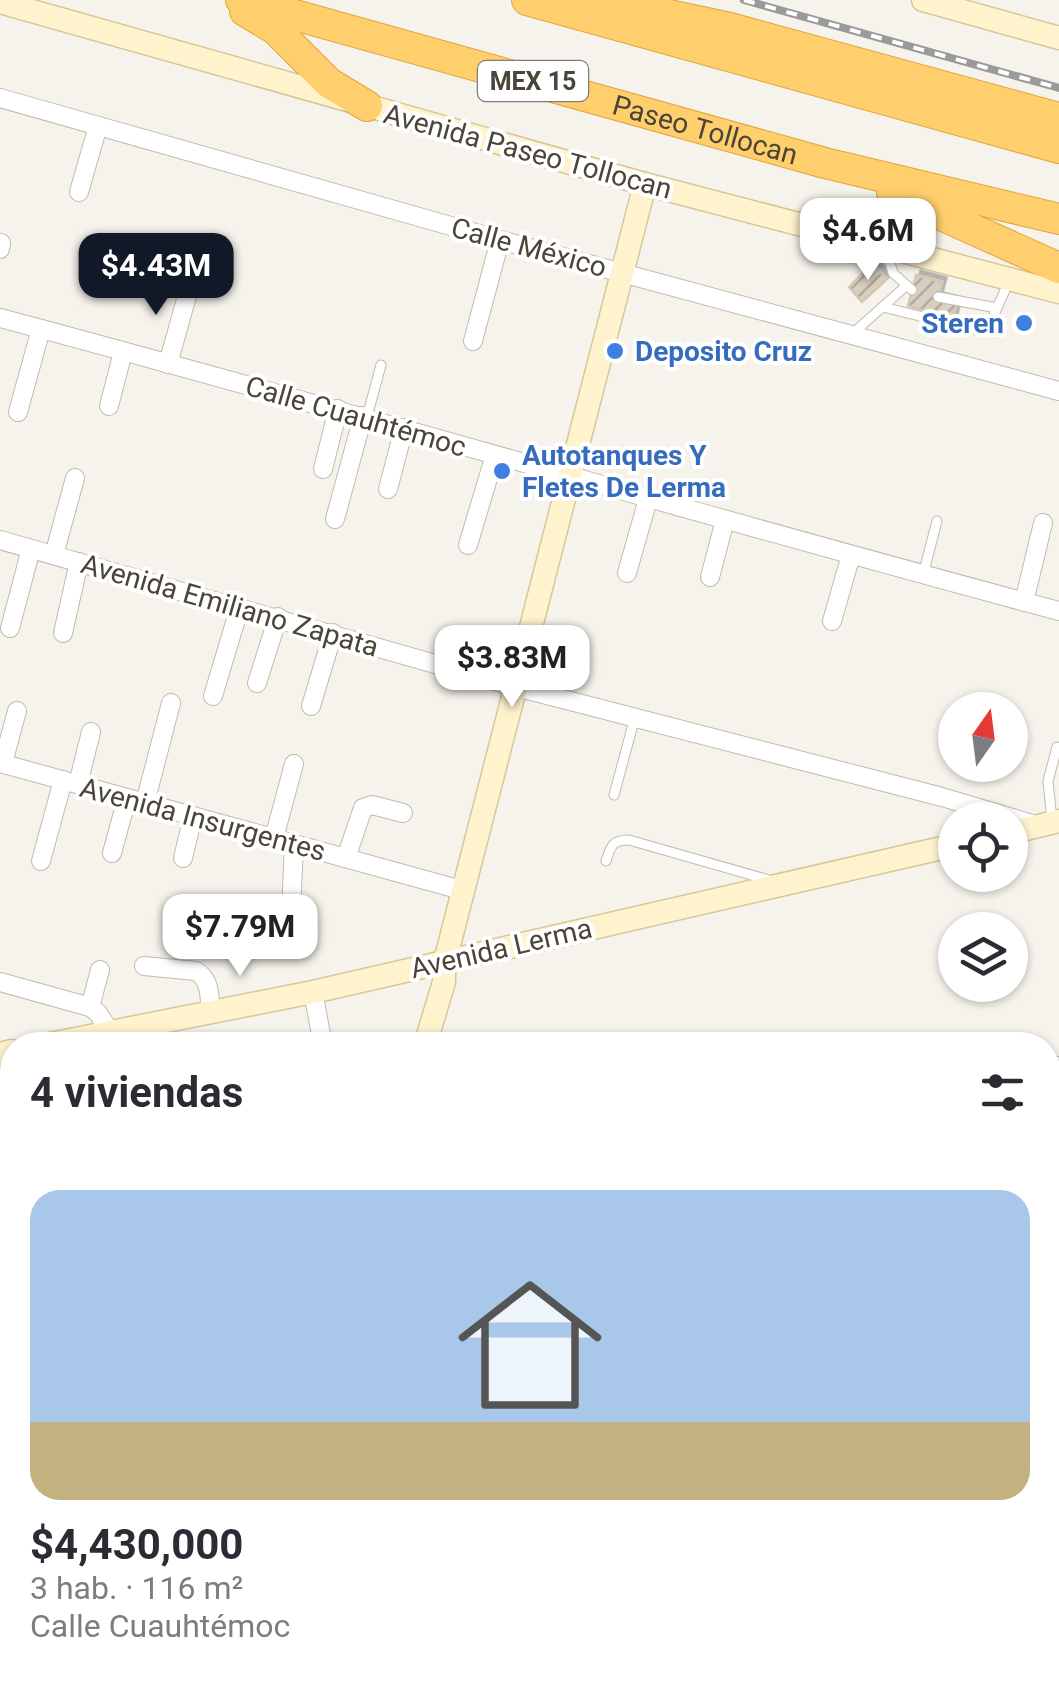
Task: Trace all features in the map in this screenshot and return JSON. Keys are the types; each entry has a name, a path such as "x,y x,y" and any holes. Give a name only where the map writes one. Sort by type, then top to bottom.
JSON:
{"highway":[{"path":"225,0 275,29 314,72 367,106"},
{"name":"Paseo Tollocan","path":"241,0 825,163 1059,220"},
{"path":"527,0 1059,148"},
{"path":"599,0 730,28 1059,118"},
{"path":"825,163 1059,268"}],"main road":[{"path":"922,0 982,8 1059,38"},
{"name":"Avenida Paseo Tollocan","path":"0,2 646,184 1059,292"},
{"path":"428,1032 646,184"},
{"name":"Avenida Lerma","path":"161,1032 211,1012 314,999 938,849"}],"street":[{"name":"Calle México","path":"0,98 500,240 1059,391"},
{"path":"79,192 98,126"},
{"path":"473,341 500,240"},
{"path":"168,364 186,296"},
{"name":"Calle Cuauhtémoc","path":"0,318 1059,611"},
{"path":"18,412 41,329"},
{"path":"109,406 124,352"},
{"path":"323,469 338,410"},
{"path":"335,519 365,417"},
{"path":"388,489 404,428"},
{"path":"468,545 495,455"},
{"path":"54,555 75,478"},
{"path":"627,574 648,499"},
{"path":"710,577 724,520"},
{"path":"1024,602 1043,522"},
{"name":"Avenida Emiliano Zapata","path":"0,540 516,687 1050,824"},
{"path":"10,628 31,549"},
{"path":"832,621 851,555"},
{"path":"62,632 79,562"},
{"path":"213,696 240,606"},
{"path":"257,683 278,617"},
{"path":"312,706 333,633"},
{"path":"112,853 171,703"},
{"path":"2,763 17,711"},
{"path":"41,860 91,732"},
{"name":"Avenida Insurgentes","path":"2,763 465,891"},
{"path":"274,838 294,764"},
{"path":"346,858 366,806 403,813"},
{"path":"183,858 193,816"},
{"path":"290,935 294,844"},
{"path":"144,966 203,975 208,982 211,1012"},
{"path":"90,1007 100,970"},
{"path":"0,982 90,1007 110,1032"},
{"path":"314,999 320,1032"}],"lane":[{"path":"850,336 909,288 888,266 886,246"},
{"path":"883,306 980,331 990,326 1010,279"},
{"path":"938,297 997,308"},
{"path":"365,417 381,365"},
{"path":"924,575 937,521"},
{"path":"614,795 635,717"},
{"path":"1050,824 1048,780 1057,747"},
{"path":"606,861 611,844 630,840 782,884"}],"building":[{"path":"873,264 887,279 862,302 849,287"},
{"path":"916,275 942,282 938,297 957,302 953,318 908,306"}],"railway":[{"path":"744,0 1059,88"}],"place":[{"name":"Steren","path":"1024,323"},
{"name":"Deposito Cruz","path":"615,351"},
{"name":"Autotanques Y Fletes De Lerma","path":"502,471"}]}
